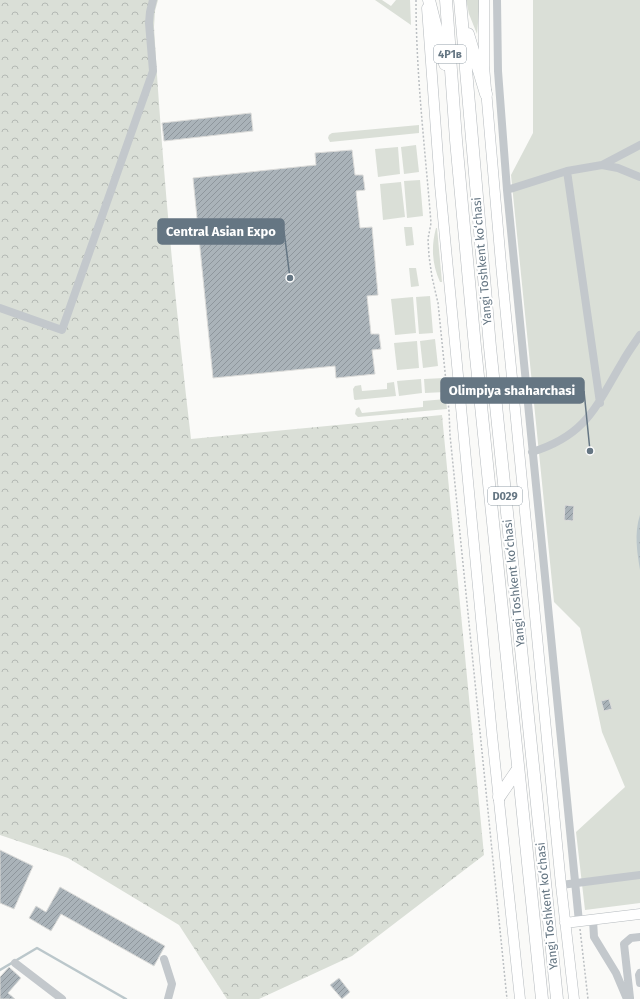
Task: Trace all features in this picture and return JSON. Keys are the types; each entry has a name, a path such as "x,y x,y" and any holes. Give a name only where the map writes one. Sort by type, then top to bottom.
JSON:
{"highway":[{"path":"428,0 453,96"},
{"name":"4Р1в","path":"446,0 453,96"},
{"path":"460,5 486,94"},
{"name":"Yangi Toshkent ko‘chasi","path":"460,5 490,346 528,729 557,999"},
{"name":"Yangi Toshkent ko‘chasi","path":"453,96 476,355 542,999"},
{"path":"499,797 518,769"}],"main road":[{"path":"428,0 436,142 520,999"},
{"path":"484,0 483,38 486,94 501,264 561,885 574,999"},
{"path":"566,923 640,914"}],"lane":[{"path":"0,308 62,330 153,71 149,23 153,0"},
{"path":"497,0 498,71 507,190 579,922"},
{"path":"507,190 567,171 602,165 640,145"},
{"path":"602,165 618,168 640,177"},
{"path":"567,171 600,403"},
{"path":"532,452 557,442 574,431 587,419 600,403 623,361 640,335"},
{"path":"561,885 640,875"},
{"path":"592,920 594,937 616,973 627,999"},
{"path":"630,999 624,944 631,938 640,937"},
{"path":"164,959 172,984 168,999"},
{"path":"15,963 62,999"},
{"path":"640,973 640,983"}],"path":[{"path":"416,0 416,31 421,110 431,223 428,239 429,256 438,303 507,999"},
{"path":"579,922 588,999"}],"green space":[{"path":"0,0 158,0 155,11 154,27 161,130 174,285 191,439 442,415 484,855 352,956 259,999 227,999 179,925 68,858 0,835"},
{"path":"375,0 382,0 391,6 396,0 410,0 411,25"},
{"path":"466,0 480,0 477,34 469,14"},
{"path":"533,0 640,0 640,903 585,910 576,832 625,787 602,732 580,628 554,602 511,175 533,133"},
{"path":"419,125 419,133 330,142 328,138 332,133"},
{"path":"416,145 419,172 404,174 401,147"},
{"path":"398,147 400,174 378,177 375,149"},
{"path":"420,180 423,216 407,218 404,181"},
{"path":"401,182 405,217 383,220 380,184"},
{"path":"404,227 412,227 414,245 406,246"},
{"path":"436,228 442,282 440,282 435,269 433,255 433,242"},
{"path":"409,268 416,268 419,286 411,287"},
{"path":"430,296 433,333 419,334 416,297"},
{"path":"413,297 416,333 395,335 391,299"},
{"path":"435,339 438,366 423,368 420,341"},
{"path":"417,341 419,368 397,370 394,343"},
{"path":"444,378 445,392 425,393 424,379"},
{"path":"421,379 422,393 399,396 397,381"},
{"path":"394,382 396,396 354,399 353,389 355,386 361,385 362,391 387,389 387,383"},
{"path":"446,399 447,409 358,417 355,414 356,409 359,407 362,413 423,407 423,401"}],"water":[{"path":"640,515 640,570 637,549 637,529"}],"building":[{"path":"251,113 253,131 164,141 162,123"},
{"path":"352,150 355,175 363,175 365,190 356,191 360,228 372,227 378,295 367,296 371,334 379,334 381,349 372,350 375,374 336,378 335,366 213,378 193,178 316,165 315,153"},
{"path":"565,505 574,506 573,521 564,520"},
{"path":"609,699 612,709 604,711 601,701"},
{"path":"0,850 33,866 14,909 0,903"},
{"path":"60,887 165,946 154,966 61,914 51,931 29,918 36,906 46,912"},
{"path":"9,967 21,978 8,993 15,999 0,999 0,977"},
{"path":"339,978 350,992 342,999 330,985"}],"waterway":[{"path":"0,970 37,948 126,999"}],"place":[{"name":"Central Asian Expo","path":"290,278"},
{"name":"Olimpiya shaharchasi","path":"590,451"}]}
